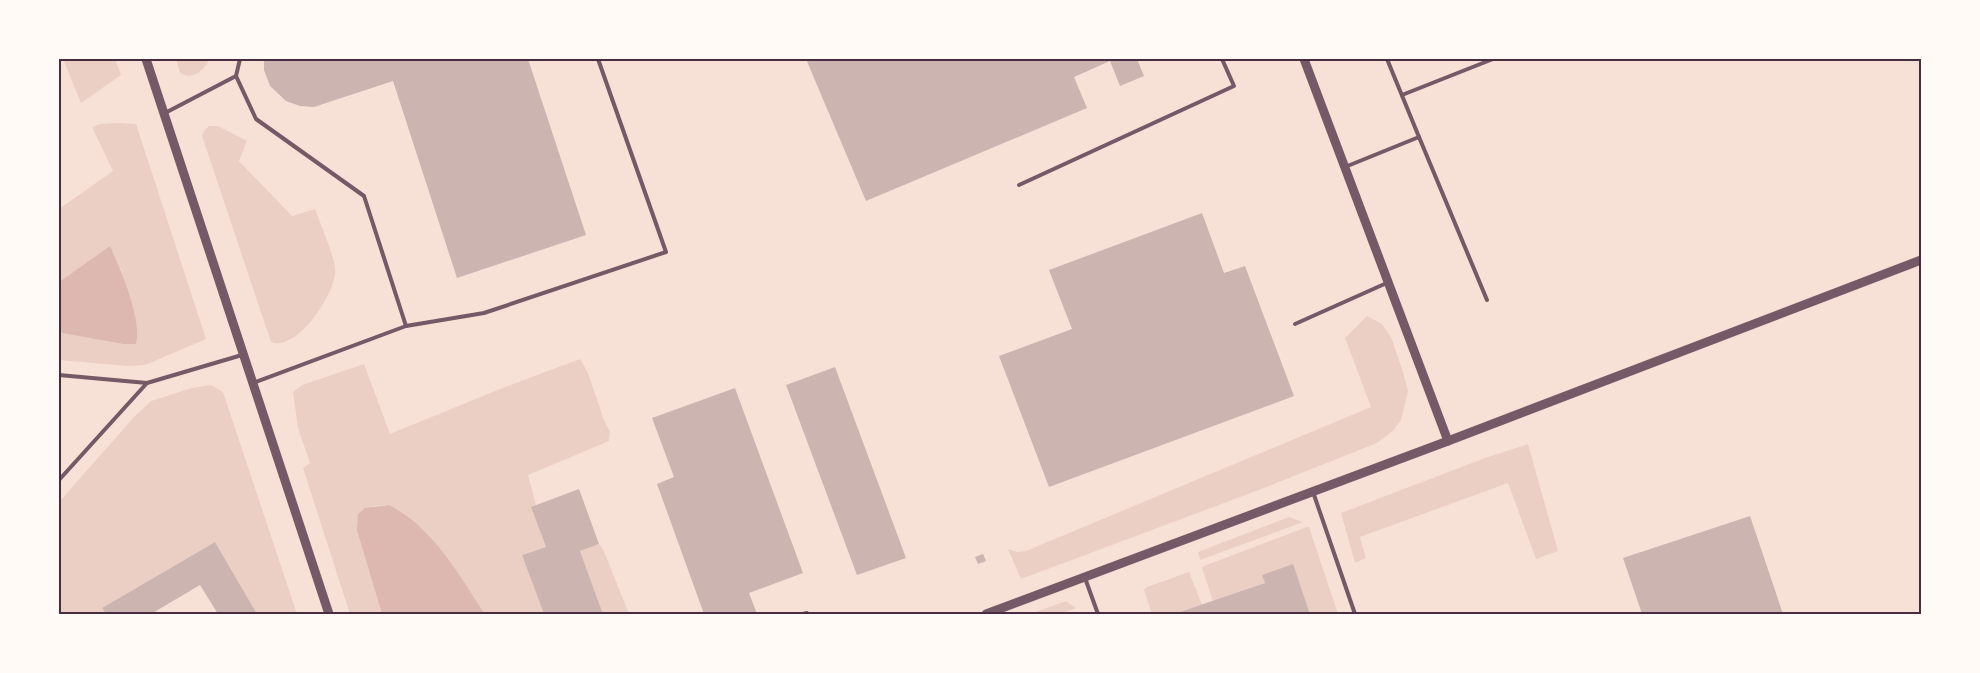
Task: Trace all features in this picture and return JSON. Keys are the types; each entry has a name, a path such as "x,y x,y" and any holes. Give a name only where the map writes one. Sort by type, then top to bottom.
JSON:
{"street":[{"path":"146,59 329,614"},
{"path":"1304,59 1448,441"},
{"path":"986,614 1448,441 1921,260"}],"lane":[{"path":"240,59 236,76 256,119 364,196 406,326"},
{"path":"253,383 406,326 484,313 666,252 598,59"},
{"path":"1020,185 1234,86 1222,59"},
{"path":"1387,59 1487,300"},
{"path":"1402,95 1493,59"},
{"path":"164,114 236,76"},
{"path":"1345,167 1419,137"},
{"path":"1295,324 1388,282"},
{"path":"59,375 147,383 243,355"},
{"path":"59,480 147,383"},
{"path":"1313,492 1355,614"},
{"path":"1085,578 1098,614"}],"shaded area":[{"path":"63,59 115,59 121,75 81,103"},
{"path":"176,59 210,59 198,73 189,76 180,73"},
{"path":"100,124 136,124 206,339 145,365 127,366 59,360 59,324 63,333 123,344 136,344 131,305 122,272 110,246 59,282 59,209 113,171 92,127"},
{"path":"209,126 218,126 247,141 239,161 292,216 315,209 330,247 335,268 330,291 314,318 292,338 281,343 271,342 202,136"},
{"path":"110,246 125,281 133,309 136,322 136,344 123,344 62,333 59,324 59,282"},
{"path":"1367,316 1382,324 1391,337 1408,391 1401,420 1393,431 1377,443 1264,488 1021,579 1008,549 1017,552 1026,551 1371,407 1345,338"},
{"path":"580,359 588,373 610,432 609,441 528,475 536,505 531,507 546,547 522,555 544,614 485,614 445,555 425,531 389,505 374,506 357,531 382,614 350,614 303,468 310,463 298,428 293,392 302,385 364,364 390,434"},
{"path":"211,385 223,392 297,614 257,614 215,542 102,608 106,614 59,614 59,502 134,417 151,401 192,388"},
{"path":"1528,444 1558,551 1536,559 1508,483 1360,537 1366,558 1355,563 1341,513 1485,458"},
{"path":"389,505 419,526 432,539 455,568 485,614 382,614 357,531 358,514 365,508"},
{"path":"1289,517 1303,522 1200,560 1198,552"},
{"path":"1309,527 1338,614 1310,614 1293,565 1265,583 1213,601 1202,568 1204,566"},
{"path":"599,544 603,549 629,614 603,614 580,551"},
{"path":"1189,572 1202,605 1173,614 1152,614 1144,590 1147,587"},
{"path":"1066,601 1076,608 1060,614 1030,614"}],"building":[{"path":"264,59 528,59 586,235 457,278 393,81 314,107 300,106 286,101 270,86 264,70"},
{"path":"806,59 1137,59 1144,76 1120,86 1110,61 1074,77 1087,108 866,201"},
{"path":"1202,213 1224,273 1245,266 1294,396 1049,487 999,356 1072,329 1049,270"},
{"path":"835,367 906,558 857,575 786,385"},
{"path":"735,388 803,573 749,593 757,614 704,614 657,484 674,477 652,418"},
{"path":"579,489 599,544 580,551 603,614 544,614 522,555 546,547 531,507"},
{"path":"1750,516 1783,614 1642,614 1623,558"},
{"path":"215,542 257,614 218,614 200,585 151,614 106,614 102,608"},
{"path":"983,554 986,561 978,564 975,557"},
{"path":"1293,564 1310,614 1174,614 1265,583 1262,575"}]}
